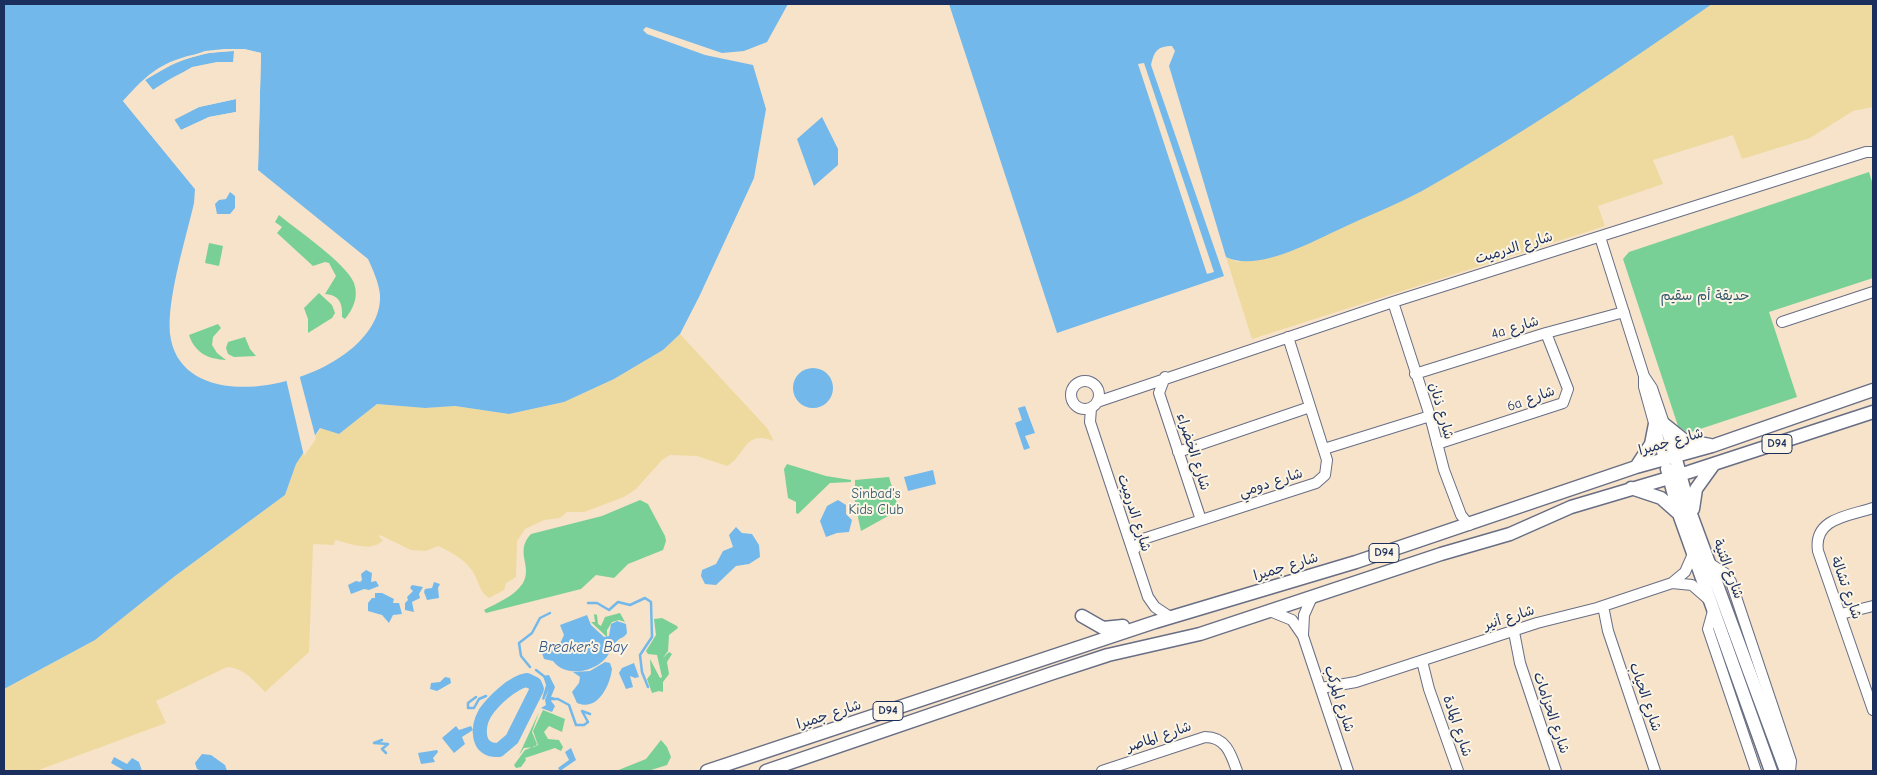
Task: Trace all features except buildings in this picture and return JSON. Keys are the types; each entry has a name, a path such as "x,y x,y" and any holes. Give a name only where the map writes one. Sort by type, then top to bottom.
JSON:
{"main road":[{"name":"شارع جميرا","path":"707,771 1170,617 1356,562 1636,467 1712,446 1873,390"},
{"name":"D94","path":"768,771 1050,674 1114,654 1200,634 1441,554 1510,534 1571,507 1714,464 1873,412"},
{"path":"1636,467 1651,444 1660,424 1684,440 1712,446"},
{"name":"شارع الثنية","path":"1670,458 1679,514 1771,771"},
{"path":"1692,517 1696,488 1714,464"},
{"name":"شارع الثنية","path":"1674,475 1692,517 1786,771"},
{"path":"1631,488 1661,498 1679,514"},
{"path":"1082,616 1097,626 1106,628 1143,621 1155,622"},
{"path":"1114,654 1113,648 1116,643 1143,633 1155,622"},
{"path":"1050,674 1062,663 1088,653 1091,649 1091,643"},
{"path":"933,685 948,691"}],"street":[{"name":"شارع الدرميت","path":"1166,377 1157,377 1114,391 1097,389 1090,382 1082,381 1076,384 1072,390 1071,398 1075,405 1082,409 1166,377 1393,302 1866,152 1873,152"},
{"name":"شارع الثنية","path":"1600,236 1644,376 1644,387 1660,424 1670,458"},
{"path":"1782,322 1873,292"},
{"name":"شارع ذنان","path":"1393,302 1430,416 1436,444 1460,511 1468,525"},
{"name":"4a شارع","path":"1415,374 1546,333 1624,312"},
{"name":"6a شارع","path":"1436,444 1563,403 1568,389 1546,333"},
{"name":"شارع دومي","path":"1143,539 1319,481 1326,475 1328,468 1324,449 1288,337"},
{"path":"1145,386 1159,393 1166,377"},
{"name":"شارع الدرميت","path":"1097,389 1090,422 1150,601 1158,610 1170,617"},
{"name":"شارع الخضراء","path":"1159,393 1201,520"},
{"path":"1178,452 1310,407"},
{"path":"1324,449 1430,416"},
{"name":"شارع تشالة","path":"1872,705 1818,551 1818,534 1830,522 1873,508"},
{"path":"1127,535 1143,539 1133,551"},
{"name":"شارع أنير","path":"1322,692 1672,583 1685,572 1693,554"},
{"path":"1709,563 1726,574 1731,582 1791,761 1790,771"},
{"path":"1672,583 1692,585 1711,605 1708,629 1756,771"},
{"name":"شارع المركب","path":"1303,636 1304,615 1312,597"},
{"name":"شارع الحياب","path":"1600,606 1655,771"},
{"path":"1842,617 1873,607"},
{"name":"شارع المركب","path":"1270,611 1292,620 1303,636 1348,771"},
{"name":"شارع الحزامات","path":"1510,633 1556,771"},
{"name":"شارع المادة","path":"1419,662 1458,771"},
{"name":"شارع الماصر","path":"1102,771 1200,738 1211,737 1222,741 1227,747 1237,771"}],"green space":[{"name":"حديقة أم سقيم","path":"1869,172 1873,185 1873,278 1769,312 1797,397 1688,433 1678,426 1623,259 1629,252"},
{"path":"279,215 332,257 350,275 356,293 353,307 345,319 342,317 341,304 337,298 325,294 336,276 329,263 325,262 313,266 277,233 282,227 275,222"},
{"path":"209,243 223,246 219,266 205,263"},
{"path":"319,293 332,305 335,313 332,318 308,333 308,319 304,308"},
{"path":"218,324 221,328 213,337 212,345 217,353 226,360 203,354 195,346 189,335"},
{"path":"245,337 250,349 256,356 234,357 228,354 226,348 228,342"},
{"path":"787,464 826,476 851,480 851,482 830,483 798,514 796,513 796,502 788,498 784,469"},
{"name":"Sinbad's Kids Club","path":"889,477 899,510 861,531 855,504 855,480"},
{"path":"640,500 648,504 665,536 666,541 663,550 628,564 614,578 596,575 581,589 486,613 484,610 511,595 523,583 526,577 524,547 531,534 602,516"},
{"path":"620,613 625,622 619,620 612,622 607,630 607,637 591,622 595,622 594,614 597,615 598,624 601,626 605,617"},
{"path":"662,618 678,628 669,635 668,651 663,658 669,652 672,654 667,662 669,674 663,682 663,692 652,693 647,679 651,674 650,659 660,678 662,677 657,655 648,654 646,651 656,635 654,619"},
{"path":"543,710 565,719 562,732 549,726 544,732 548,739 559,740 563,747 561,751 555,748 525,758 526,760 521,767 516,768 514,765 525,750 538,745 533,731"},
{"path":"539,712 532,732 537,744 535,747 524,748 519,755"},
{"path":"661,740 667,747 671,757 667,765 648,771 616,771 646,759"}],"sand":[{"path":"1712,4 1873,4 1873,107 1853,111 1810,138 1742,159 1733,135 1653,160 1663,184 1598,206 1605,226 1252,339 1226,257 1237,262 1302,246 1420,192 1496,147"},
{"path":"680,334 767,428 774,441 757,438 751,441 727,466 697,456 670,455 662,460 636,489 624,497 584,512 567,512 560,518 544,520 525,529 517,541 516,577 506,583 504,590 489,598 481,590 473,572 466,563 453,553 438,546 426,551 411,550 380,535 379,537 383,540 378,544 367,547 335,540 334,545 313,544 309,652 265,692 243,672 227,667 156,701 166,723 36,771 4,771 4,689 95,640 175,576 285,495 296,464 321,428 339,434 377,404 425,408 455,406 509,414 564,402 614,379 663,350"}],"water":[{"path":"4,4 788,4 767,42 744,51 722,53 646,27 643,30 647,34 705,55 753,65 766,109 754,178 680,334 663,350 614,379 564,402 509,414 455,406 425,408 377,404 339,434 320,428 296,464 285,495 175,576 95,640 4,689","holes":["244,49 261,53 258,170 368,259 377,281 380,295 373,324 352,349 321,368 284,382 247,387 212,383 186,367 171,340 170,326 173,291 194,203 195,189 123,101 148,76 170,62 206,52"]},
{"path":"949,4 1712,4 1533,124 1422,191 1299,248 1253,261 1239,261 1226,257 1169,66 1175,51 1172,46 1163,47 1155,53 1151,65 1224,276 1057,333"},
{"path":"234,51 234,62 222,62 191,69 153,90 145,80 176,63 198,55"},
{"path":"236,99 236,112 209,117 181,130 174,119 199,107"},
{"path":"822,117 838,149 838,165 814,186 797,139"},
{"path":"230,192 235,196 235,208 230,214 217,214 215,204 219,200 226,199"},
{"path":"817,368 824,371 830,377 833,388 832,396 824,405 817,408 809,408 802,405 794,396 793,384 796,377 805,369"},
{"path":"1025,406 1035,433 1025,436 1030,448 1024,450 1015,423 1022,420 1018,408"},
{"path":"933,470 936,484 908,491 904,477"},
{"path":"838,500 846,505 846,514 852,520 849,532 837,533 826,537 820,521 827,506"},
{"path":"736,527 742,533 752,534 759,545 760,557 749,564 736,566 716,585 705,584 701,576 702,570 716,564 723,551 733,547 729,535"},
{"path":"366,570 372,573 371,582 376,581 379,586 351,594 348,585 356,581 360,582 362,580 361,574"},
{"path":"434,582 440,584 438,588 439,598 427,600 424,592 425,589 432,588"},
{"path":"412,585 423,587 419,594 420,598 412,602 414,612 405,610 407,597 413,591 410,588"},
{"path":"375,593 382,593 394,599 393,603 399,603 402,614 393,615 389,623 382,615 368,611 368,603 372,598 375,598"},
{"name":"Breaker's Bay","path":"587,615 591,625 604,637 609,636 611,624 617,621 626,624 627,633 616,642 600,664 586,670 571,671 558,666 553,661 544,659 542,653 545,648 550,646 557,650 564,635 560,625"},
{"path":"605,662 610,663 612,669 609,682 602,695 591,704 577,703 572,692 579,683 580,677 573,672 590,671"},
{"path":"634,663 639,677 630,676 633,687 626,689 619,673 622,668"},
{"path":"549,675 555,687 551,697 554,697 551,701 555,706 552,712 541,708 546,705 545,700 549,689 544,700 542,699 546,685 543,676"},
{"path":"445,677 450,678 451,683 437,691 430,689 431,683 440,682"},
{"path":"456,726 459,730 471,726 473,730 462,737 465,744 454,753 442,738"},
{"path":"571,748 576,760 560,771 558,768 569,760 565,752"},
{"path":"437,750 438,752 433,758 435,762 421,764 418,753"},
{"path":"202,754 211,755 225,765 227,771 202,771 197,769 195,763"},
{"path":"114,757 127,764 132,758 139,762 142,771 125,771 111,763"}],"pier":[{"path":"244,49 261,53 258,170 256,170 255,153 258,55 237,51 235,65 217,65 193,70 153,92 144,83 126,101 165,146 197,187 195,189 123,101 149,75 165,65 205,51","holes":["234,51 233,62 217,62 192,67 153,90 145,80 178,61 208,53"]},
{"path":"1144,63 1214,272 1207,274 1138,64"},
{"path":"236,96 238,99 237,114 210,119 181,133 171,120 172,117 198,104","holes":["236,99 236,112 209,117 181,130 174,120 199,107"]},
{"path":"299,374 316,439 304,456 286,379"}],"waterway":[{"path":"588,603 597,603 609,610 618,602 630,605 645,598 651,602 652,637 640,655 642,672 648,687"},
{"path":"530,667 521,656 519,643 532,633 540,618 550,613"},
{"path":"536,670 545,677"},
{"path":"527,680 535,684 537,689 512,739 499,750 491,750 482,743 480,738 482,719 485,713 504,693 516,684 527,680"},
{"path":"476,697 468,703 468,708 474,708 479,699 486,696"},
{"path":"551,699 558,699 569,705 576,725 584,725 588,722 582,711 590,714"},
{"path":"382,740 374,743 388,744 382,749 386,753"}]}
